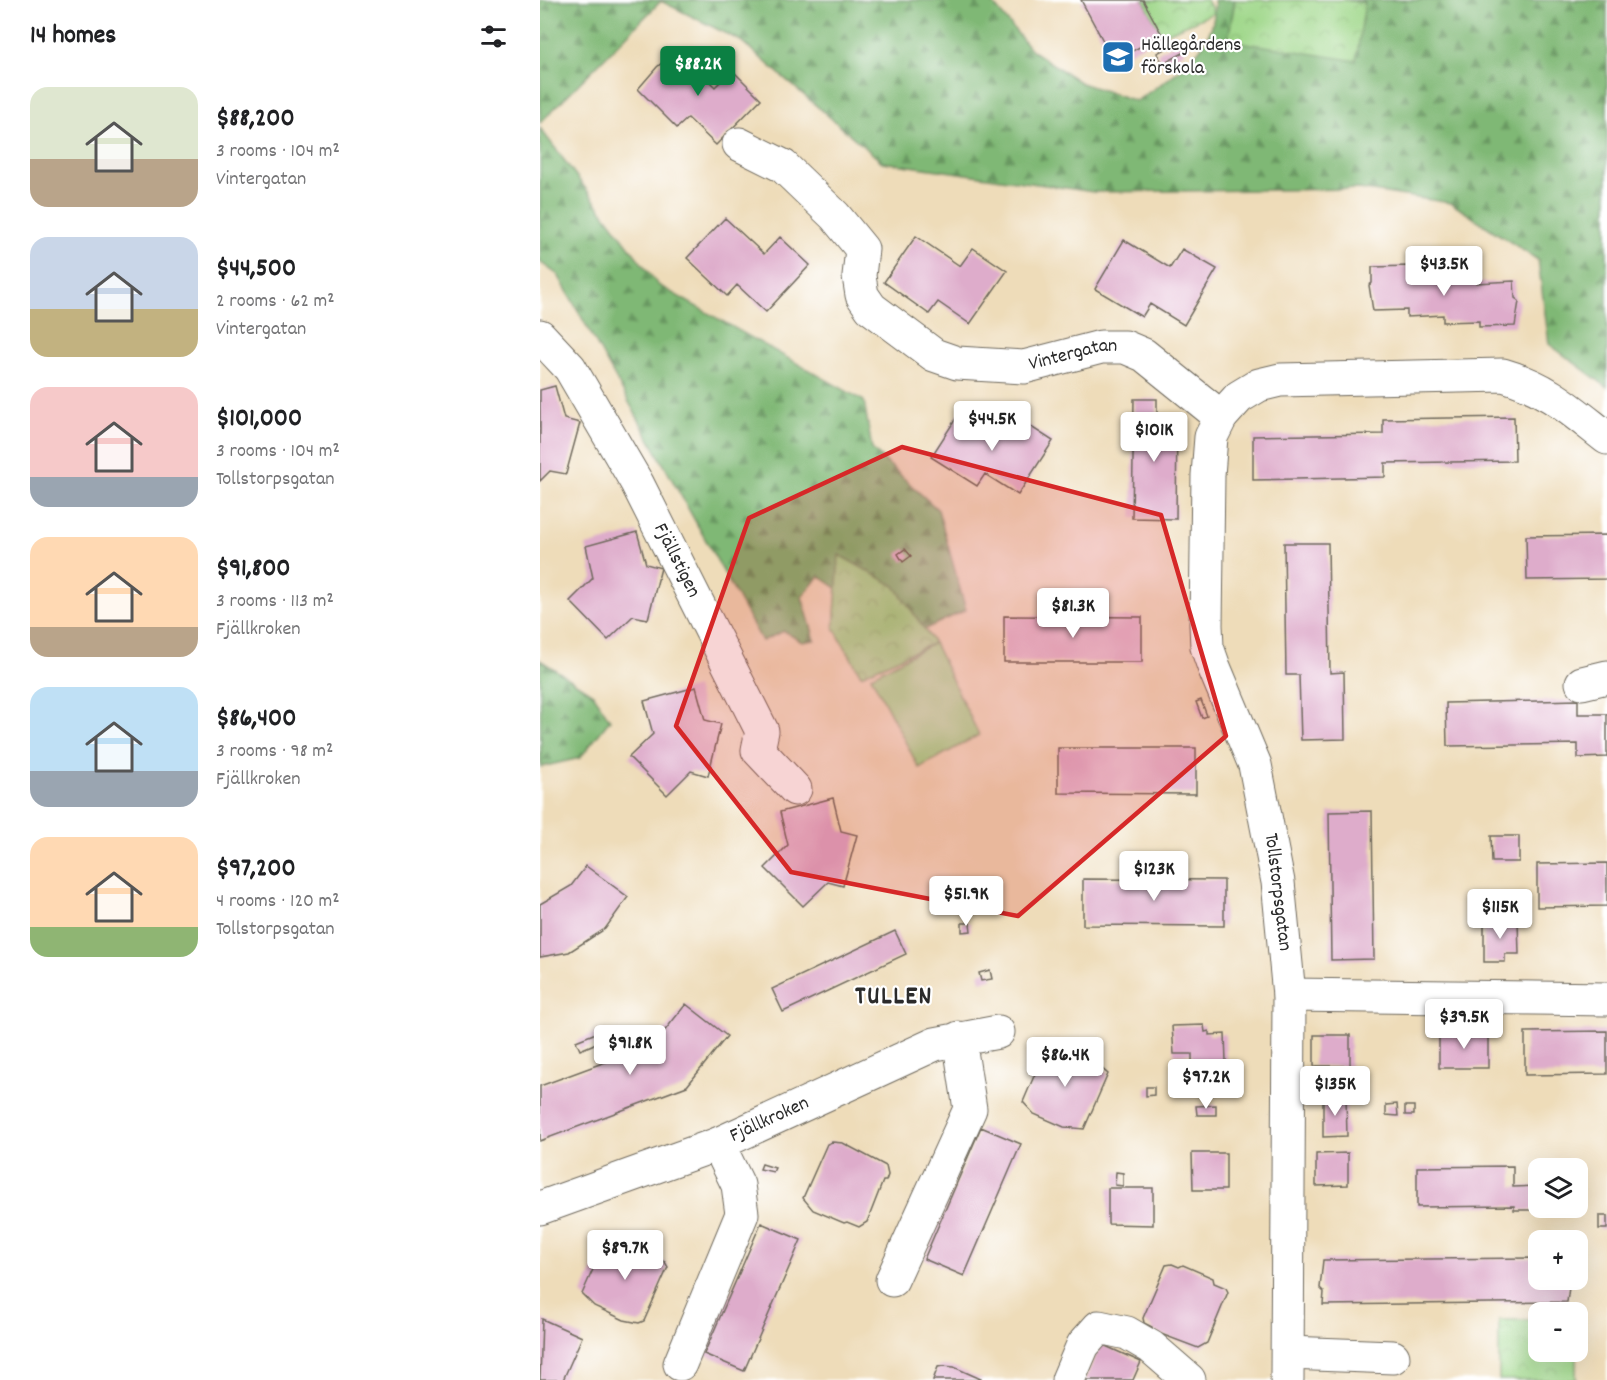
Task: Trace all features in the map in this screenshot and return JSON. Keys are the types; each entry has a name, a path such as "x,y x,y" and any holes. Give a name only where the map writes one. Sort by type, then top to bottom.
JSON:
{"street":[{"name":"Vintergatan","path":"739,144 783,166 836,216 862,249 859,276 862,295 871,308 934,355 957,363 976,366 1024,367 1101,347 1125,347 1144,355 1221,417"},
{"name":"Fjällstigen","path":"540,336 570,368 637,483 762,731 758,750 795,789"},
{"path":"1221,417 1239,397 1259,385 1280,380 1503,375 1531,383 1549,393 1607,438"},
{"name":"Tollstorpsgatan","path":"1221,417 1212,437 1208,475 1208,647 1256,765 1278,882 1289,995 1287,1366"},
{"path":"1289,995 1607,999"},
{"name":"Fjällkroken","path":"540,1208 718,1144 934,1044 998,1032"},
{"path":"892,1280 970,1109 959,1038"},
{"path":"680,1364 742,1214 738,1185 718,1144"},
{"path":"1068,1380 1083,1345 1098,1328 1127,1333 1151,1347 1189,1380"},
{"path":"1287,1366 1393,1357"}],"highlighted area":[{"path":"902,447 1161,515 1226,736 1018,916 791,872 676,726 749,518"}],"green space":[{"path":"540,0 990,0 1031,50 1081,83 1136,101 1178,71 1201,47 1214,17 1214,0 1235,0 1228,40 1365,3 1344,0 1607,0 1607,387 1549,344 1538,260 1451,203 1359,189 1094,192 882,162 741,41 661,1 540,123"},
{"path":"1143,0 1207,0 1214,13 1162,35"},
{"path":"1235,0 1344,0 1365,3 1356,61 1228,40"},
{"path":"540,128 658,285 864,401 872,449 938,510 966,610 908,637 819,576 802,597 815,640 802,642 784,631 762,641 558,275 540,262"},
{"path":"839,555 895,586 934,643 861,675 834,628"},
{"path":"934,643 979,735 919,768 871,676"},
{"path":"540,660 593,694 610,720 580,758 541,767"},
{"path":"1499,1320 1528,1320 1528,1362 1576,1362 1576,1380 1499,1380"}],"building":[{"path":"1081,0 1143,0 1162,35 1114,61"},
{"path":"1179,41 1185,52 1163,64 1157,53"},
{"path":"677,50 715,87 732,70 761,99 716,145 688,118 677,128 638,89 657,67"},
{"path":"725,218 764,254 780,237 810,265 766,312 737,285 727,296 687,258"},
{"path":"916,236 960,266 973,248 1007,271 970,324 938,302 929,314 884,282"},
{"path":"1124,240 1170,268 1182,249 1217,269 1184,325 1150,304 1142,317 1095,289"},
{"path":"1411,266 1411,273 1443,272 1443,278 1475,277 1476,283 1514,281 1515,298 1519,301 1515,326 1479,327 1479,321 1443,322 1443,315 1407,317 1407,310 1373,311 1369,285 1372,283 1372,267"},
{"path":"555,386 564,419 580,423 566,474 550,471 540,481 540,390"},
{"path":"1134,399 1157,399 1157,420 1177,420 1176,519 1132,518"},
{"path":"962,409 1006,439 1019,419 1053,441 1018,495 985,474 977,486 931,457"},
{"path":"1514,417 1515,461 1385,463 1385,477 1253,480 1253,436 1383,434 1383,419"},
{"path":"637,532 646,564 661,568 648,619 633,616 608,640 570,601 593,578 586,546"},
{"path":"1607,535 1607,579 1527,580 1526,536"},
{"path":"1284,543 1328,543 1330,673 1344,672 1345,739 1301,740 1299,675 1286,675"},
{"path":"905,549 911,556 903,562 898,554"},
{"path":"1004,616 1142,617 1142,662 1004,662"},
{"path":"696,687 705,720 721,724 708,776 691,771 667,795 629,757 653,734 644,701"},
{"path":"1201,700 1207,716 1202,718 1196,702"},
{"path":"1578,700 1578,714 1607,714 1607,757 1578,758 1578,744 1447,746 1446,703"},
{"path":"1058,748 1196,748 1196,794 1058,793"},
{"path":"833,798 841,831 857,835 843,886 828,882 803,906 765,868 788,845 780,812"},
{"path":"1372,811 1374,959 1331,960 1329,812"},
{"path":"1491,836 1519,836 1519,862 1492,862"},
{"path":"1607,863 1607,906 1537,907 1537,864"},
{"path":"586,866 628,897 605,929 569,952 540,957 540,904 571,886"},
{"path":"1083,879 1224,880 1224,926 1083,925"},
{"path":"1518,921 1519,954 1505,954 1505,962 1484,962 1484,922"},
{"path":"962,923 970,923 971,931 962,932"},
{"path":"895,931 906,954 783,1012 772,989"},
{"path":"990,970 992,979 981,981 979,973"},
{"path":"686,1004 727,1036 687,1086 540,1141 540,1086 654,1044"},
{"path":"1204,1025 1205,1032 1209,1031 1209,1035 1225,1034 1226,1062 1192,1063 1192,1054 1174,1054 1172,1026"},
{"path":"601,1031 604,1040 580,1050 576,1041"},
{"path":"1607,1031 1607,1074 1525,1075 1525,1032"},
{"path":"1488,1032 1488,1068 1439,1068 1439,1033"},
{"path":"1314,1035 1350,1035 1350,1066 1314,1066"},
{"path":"1052,1046 1093,1061 1108,1074 1084,1129 1064,1127 1034,1114 1023,1102 1046,1048"},
{"path":"1146,1087 1154,1087 1154,1095 1146,1096"},
{"path":"1323,1097 1346,1097 1347,1136 1323,1137"},
{"path":"1397,1104 1398,1116 1386,1115 1386,1105"},
{"path":"1216,1105 1216,1115 1197,1115 1196,1106"},
{"path":"1405,1106 1414,1106 1414,1115 1405,1115"},
{"path":"981,1127 1021,1144 964,1276 924,1259"},
{"path":"843,1143 886,1166 888,1175 886,1181 883,1181 867,1222 859,1227 813,1210 803,1198 827,1144"},
{"path":"1192,1153 1226,1153 1226,1190 1193,1190"},
{"path":"1348,1153 1348,1185 1316,1186 1316,1154"},
{"path":"762,1164 775,1168 773,1172 760,1169"},
{"path":"1513,1166 1513,1187 1528,1186 1528,1210 1514,1210 1514,1206 1417,1207 1417,1167"},
{"path":"1116,1172 1123,1173 1123,1186 1115,1185"},
{"path":"1108,1188 1153,1188 1153,1225 1108,1224"},
{"path":"1599,1216 1607,1216 1607,1229 1599,1229"},
{"path":"761,1223 801,1240 744,1371 704,1354"},
{"path":"611,1238 623,1240 653,1253 654,1257 665,1262 668,1267 644,1321 639,1323 624,1320 594,1306 582,1294 606,1240"},
{"path":"1528,1258 1528,1290 1569,1290 1567,1302 1323,1305 1324,1292 1320,1288 1323,1260"},
{"path":"1172,1264 1179,1267 1183,1265 1213,1278 1214,1283 1226,1288 1228,1292 1207,1343 1198,1348 1153,1331 1152,1327 1144,1323 1143,1318 1166,1265"},
{"path":"542,1319 582,1337 563,1380 540,1380"},
{"path":"1101,1344 1141,1362 1133,1380 1085,1380"},
{"path":"938,1367 954,1367 983,1380 933,1380"}],"place":[{"name":"Hällegårdens förskola","path":"1118,57"}],"district":[{"name":"TULLEN","path":"894,997"}]}
